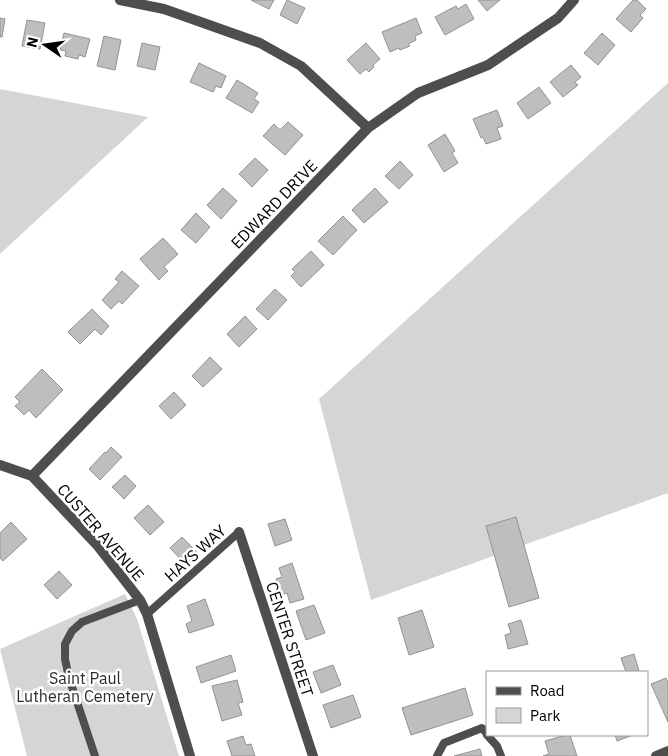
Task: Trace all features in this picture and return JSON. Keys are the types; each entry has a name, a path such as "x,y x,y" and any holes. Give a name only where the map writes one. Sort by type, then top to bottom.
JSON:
{"street":[{"path":"120,0 164,8 260,43 301,66 368,128"},
{"name":"EDWARD DRIVE","path":"32,476 368,128 418,93 488,66 558,18 574,0"},
{"name":"CUSTER AVENUE","path":"0,465 32,476 97,545 140,600 147,614 190,756"},
{"name":"CENTER STREET","path":"239,532 313,756"},
{"path":"656,756 668,751"}],"lane":[{"name":"HAYS WAY","path":"147,614 239,532"},
{"path":"95,756 69,678 65,659 65,644 72,631 82,622 140,600"},
{"path":"438,756 444,743 482,728 486,733"},
{"path":"489,736 497,746 501,756"}],"green space":[{"path":"668,83 668,493 371,600 319,399"},
{"path":"0,89 148,117 0,254"},
{"name":"Saint Paul Lutheran Cemetery","path":"125,594 137,619 179,756 27,756 0,649"}],"building":[{"path":"251,0 274,0 269,9"},
{"path":"287,0 305,8 297,24 280,15"},
{"path":"478,0 500,0 487,11"},
{"path":"633,0 637,0 646,9 640,15 643,18 631,32 616,19"},
{"path":"466,4 474,19 445,35 435,17 456,6 458,9"},
{"path":"0,18 5,19 2,37 0,37"},
{"path":"416,18 422,33 415,36 416,40 408,44 410,46 390,52 382,32"},
{"path":"27,20 45,23 40,49 22,46"},
{"path":"64,33 90,39 85,57 79,55 78,59 65,56 66,51 60,50"},
{"path":"602,33 615,45 598,65 584,53"},
{"path":"104,36 121,40 115,70 97,66"},
{"path":"142,43 160,47 155,70 137,66"},
{"path":"366,43 380,59 369,72 366,69 360,74 347,60"},
{"path":"199,63 226,76 221,88 216,86 213,92 190,82"},
{"path":"571,65 581,77 575,82 578,85 563,97 550,82"},
{"path":"237,80 258,93 254,99 259,102 252,113 226,98"},
{"path":"539,87 551,103 528,119 517,103"},
{"path":"497,110 503,126 497,128 501,139 486,144 483,137 481,138 473,119"},
{"path":"288,122 303,135 285,155 263,136 274,124 280,130"},
{"path":"445,134 455,151 452,153 458,163 444,172 428,145"},
{"path":"255,158 268,170 252,187 239,174"},
{"path":"400,161 413,175 399,189 385,176"},
{"path":"223,188 237,201 221,219 207,205"},
{"path":"375,188 388,202 364,223 352,210"},
{"path":"196,213 210,227 196,243 181,230"},
{"path":"343,216 357,230 333,255 318,241"},
{"path":"163,238 178,254 164,267 168,271 159,280 140,259"},
{"path":"311,251 324,265 301,287 291,276 295,272 292,269"},
{"path":"122,271 139,286 122,304 119,301 111,309 102,300 119,282 115,279"},
{"path":"275,289 287,300 268,320 256,309"},
{"path":"92,309 109,326 101,335 95,329 80,344 68,332"},
{"path":"245,316 257,329 239,347 227,334"},
{"path":"210,357 222,369 203,387 192,376"},
{"path":"42,369 63,390 36,418 29,410 24,415 15,406 20,402 15,397"},
{"path":"174,392 186,405 171,419 159,406"},
{"path":"111,447 122,457 100,480 89,469"},
{"path":"125,475 136,486 124,499 112,487"},
{"path":"148,505 164,522 150,535 134,518"},
{"path":"516,517 539,598 509,607 486,526"},
{"path":"285,519 292,540 275,546 268,524"},
{"path":"11,522 27,539 3,561 0,558 0,533"},
{"path":"182,537 198,553 186,565 170,548"},
{"path":"292,563 304,599 290,603 287,593 281,595 276,579 282,577 279,568"},
{"path":"59,571 72,585 57,599 44,585"},
{"path":"205,599 214,625 189,633 186,624 192,621 187,606"},
{"path":"314,605 325,633 306,640 296,611"},
{"path":"422,610 434,647 409,655 398,618"},
{"path":"521,620 528,644 508,649 505,635 511,633 508,624"},
{"path":"634,654 639,671 626,671 621,658"},
{"path":"231,655 236,671 201,683 196,667"},
{"path":"333,665 341,685 321,693 313,672"},
{"path":"666,678 668,683 668,722 651,684"},
{"path":"237,680 243,702 238,703 242,715 222,721 212,686"},
{"path":"465,688 473,715 411,735 402,708"},
{"path":"353,695 361,717 331,728 323,705"},
{"path":"243,736 246,745 251,744 255,756 232,756 227,741"},
{"path":"562,736 570,736 577,756 543,756 549,754 545,741"},
{"path":"615,736 630,736 617,741"},
{"path":"480,749 482,756 454,756"}]}
